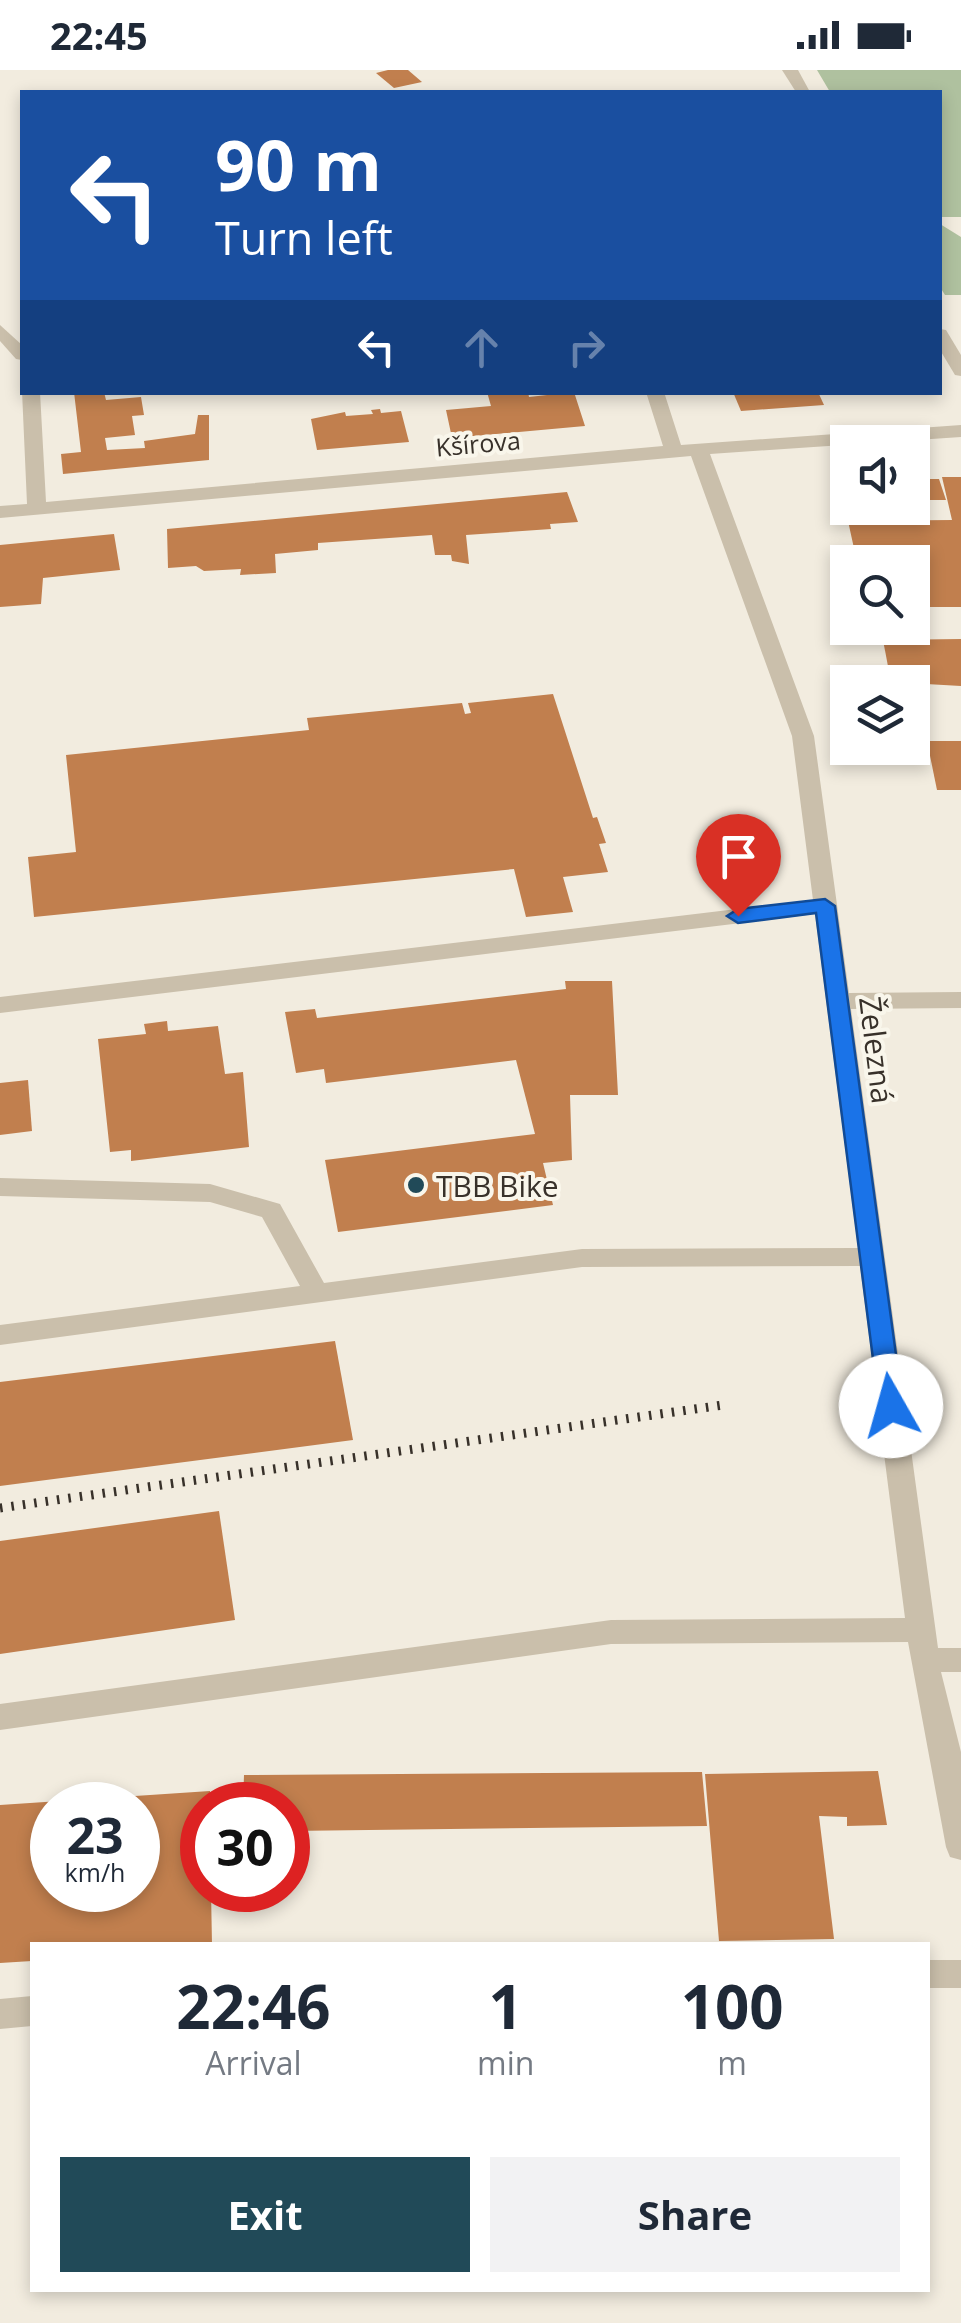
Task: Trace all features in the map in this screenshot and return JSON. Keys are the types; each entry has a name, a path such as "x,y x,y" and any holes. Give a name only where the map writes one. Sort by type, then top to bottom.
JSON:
{"street":[{"path":"942,338 961,371"},
{"path":"31,395 37,508"},
{"name":"Železná","path":"656,395 685,449 803,736 920,1630 926,1668 954,1765 961,1847"},
{"name":"Kšírova","path":"0,512 685,449 961,431"},
{"path":"0,1005 825,906"},
{"path":"838,1001 961,1000"},
{"path":"0,1187 210,1193 271,1210 317,1293"},
{"path":"0,1334 582,1258 872,1257"},
{"path":"0,1717 611,1632 920,1630"},
{"path":"926,1668 961,1660"},
{"path":"930,1974 961,1974"},
{"path":"0,2014 30,2011"}],"green space":[{"path":"817,70 961,70 961,217 942,217 942,90 829,90"},
{"path":"942,225 961,237 961,295 945,295"}],"building":[{"path":"408,70 422,82 394,88 376,73"},
{"path":"74,395 105,395 106,400 141,397 144,415 132,416 135,435 105,438 107,450 145,448 144,441 195,434 198,415 209,415 209,460 63,474 61,454 81,452"},
{"path":"488,395 575,395 585,426 452,438 446,410 491,406"},
{"path":"734,395 819,395 824,405 741,411"},
{"path":"380,409 381,413 401,411 409,442 317,450 311,419 345,412 346,416 373,414 371,410"},
{"path":"942,477 961,477 961,607 930,607 930,545 853,545 849,525 930,525 930,520 952,520"},
{"path":"930,479 939,479 946,500 930,500"},
{"path":"567,492 578,522 550,524 551,529 466,535 469,564 452,561 451,555 435,555 432,535 318,543 318,550 275,554 276,573 240,575 241,569 168,568 167,529"},
{"path":"114,534 120,570 43,578 41,604 0,607 0,545"},
{"path":"930,639 961,639 961,686 930,684 930,665 888,665 884,645 930,645"},
{"path":"553,694 593,818 597,817 606,843 599,844 608,872 563,877 573,912 526,917 514,869 34,917 28,857 76,852 66,755 309,730 307,718 462,703 465,714 471,713 468,703"},
{"path":"930,741 961,741 961,790 937,790"},
{"path":"565,981 612,981 618,1095 570,1095 572,1160 543,1163 553,1205 338,1232 325,1160 535,1134 516,1060 326,1083 324,1069 296,1073 285,1012 315,1009 317,1018 566,989"},
{"path":"167,1021 168,1031 218,1026 225,1074 243,1072 249,1147 131,1161 131,1150 110,1152 98,1039 146,1034 144,1024"},
{"path":"28,1080 32,1131 0,1135 0,1083"},
{"path":"335,1341 353,1440 0,1486 0,1382"},
{"path":"219,1511 235,1620 0,1654 0,1541"},
{"path":"878,1771 887,1825 847,1826 847,1817 819,1816 834,1939 719,1941 705,1774"},
{"path":"702,1772 707,1826 310,1831 310,1782 244,1782 244,1775"},
{"path":"180,1793 180,1912 211,1912 212,1942 30,1942 30,1961 0,1963 0,1805 30,1803 30,1912 160,1912 160,1794"}],"railway":[{"path":"0,1508 723,1405"}],"place":[{"name":"TBB Bike","path":"416,1185"}],"route":[{"path":"738,916 825,906 891,1406"}]}
